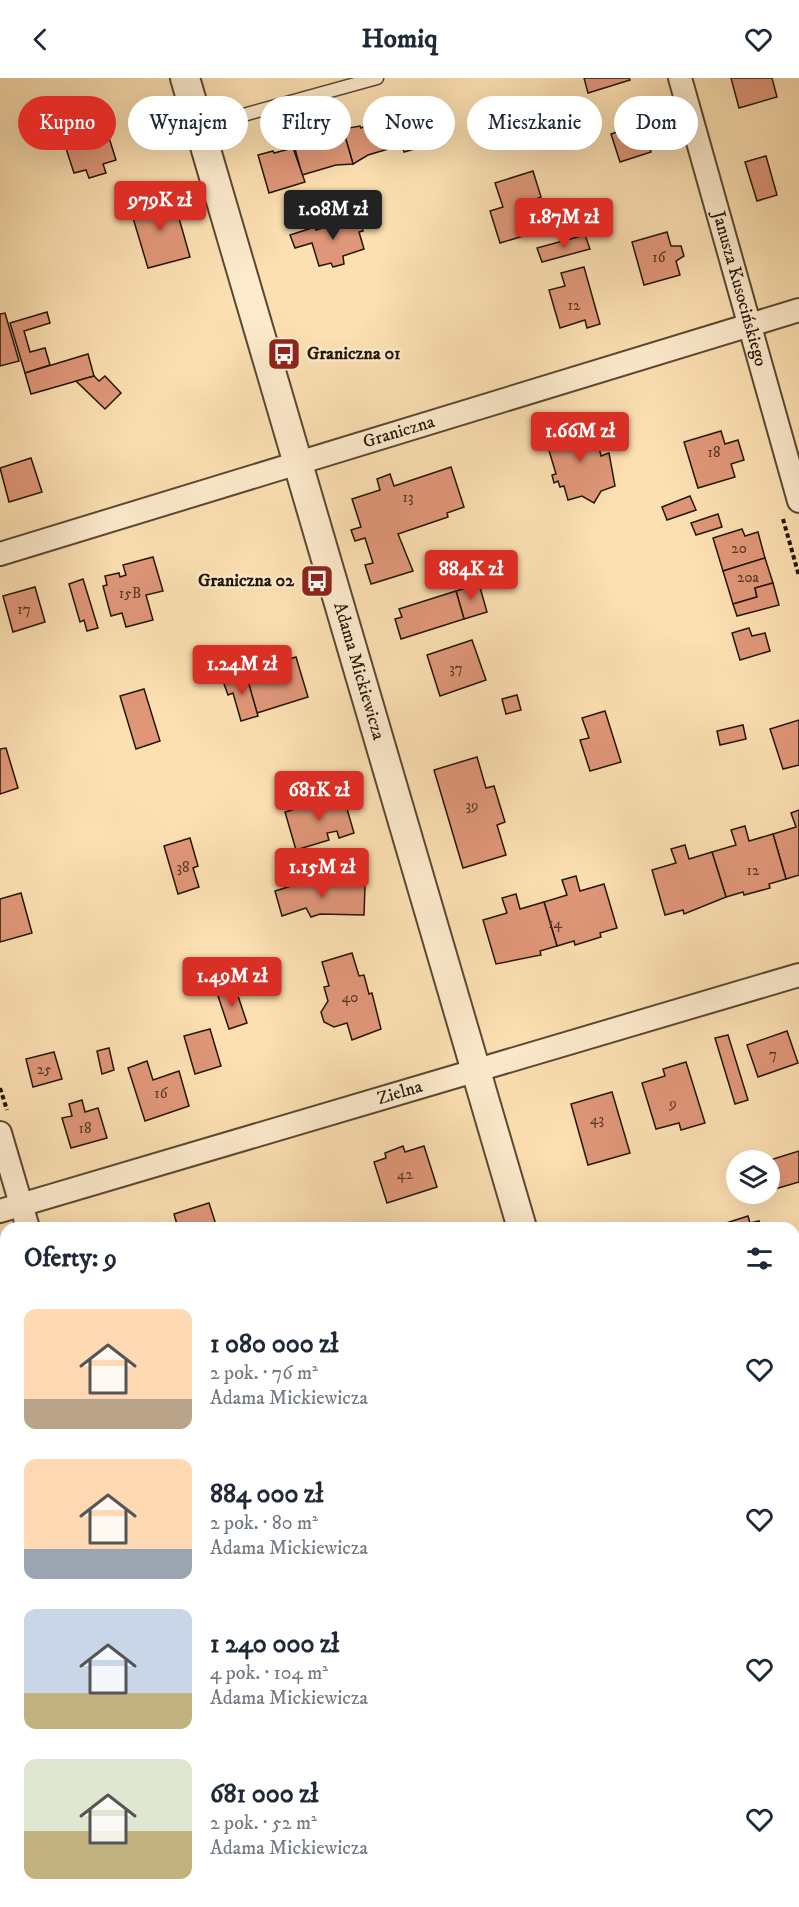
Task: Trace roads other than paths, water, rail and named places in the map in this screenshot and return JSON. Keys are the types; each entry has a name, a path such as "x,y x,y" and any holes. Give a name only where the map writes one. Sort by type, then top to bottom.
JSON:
{"street":[{"name":"Adama Mickiewicza","path":"185,78 191,96"},
{"name":"Janusza Kusocińskiego","path":"680,78 799,501"},
{"name":"Adama Mickiewicza","path":"207,150 520,1222"},
{"name":"Graniczna","path":"0,554 297,461 799,310"},
{"name":"Zielna","path":"10,1208 799,975"},
{"path":"0,1133 10,1208 23,1222"}],"lane":[{"path":"248,114 377,78"}],"place":[{"name":"Graniczna 01","path":"284,354"},
{"name":"Graniczna 02","path":"317,581"}]}
